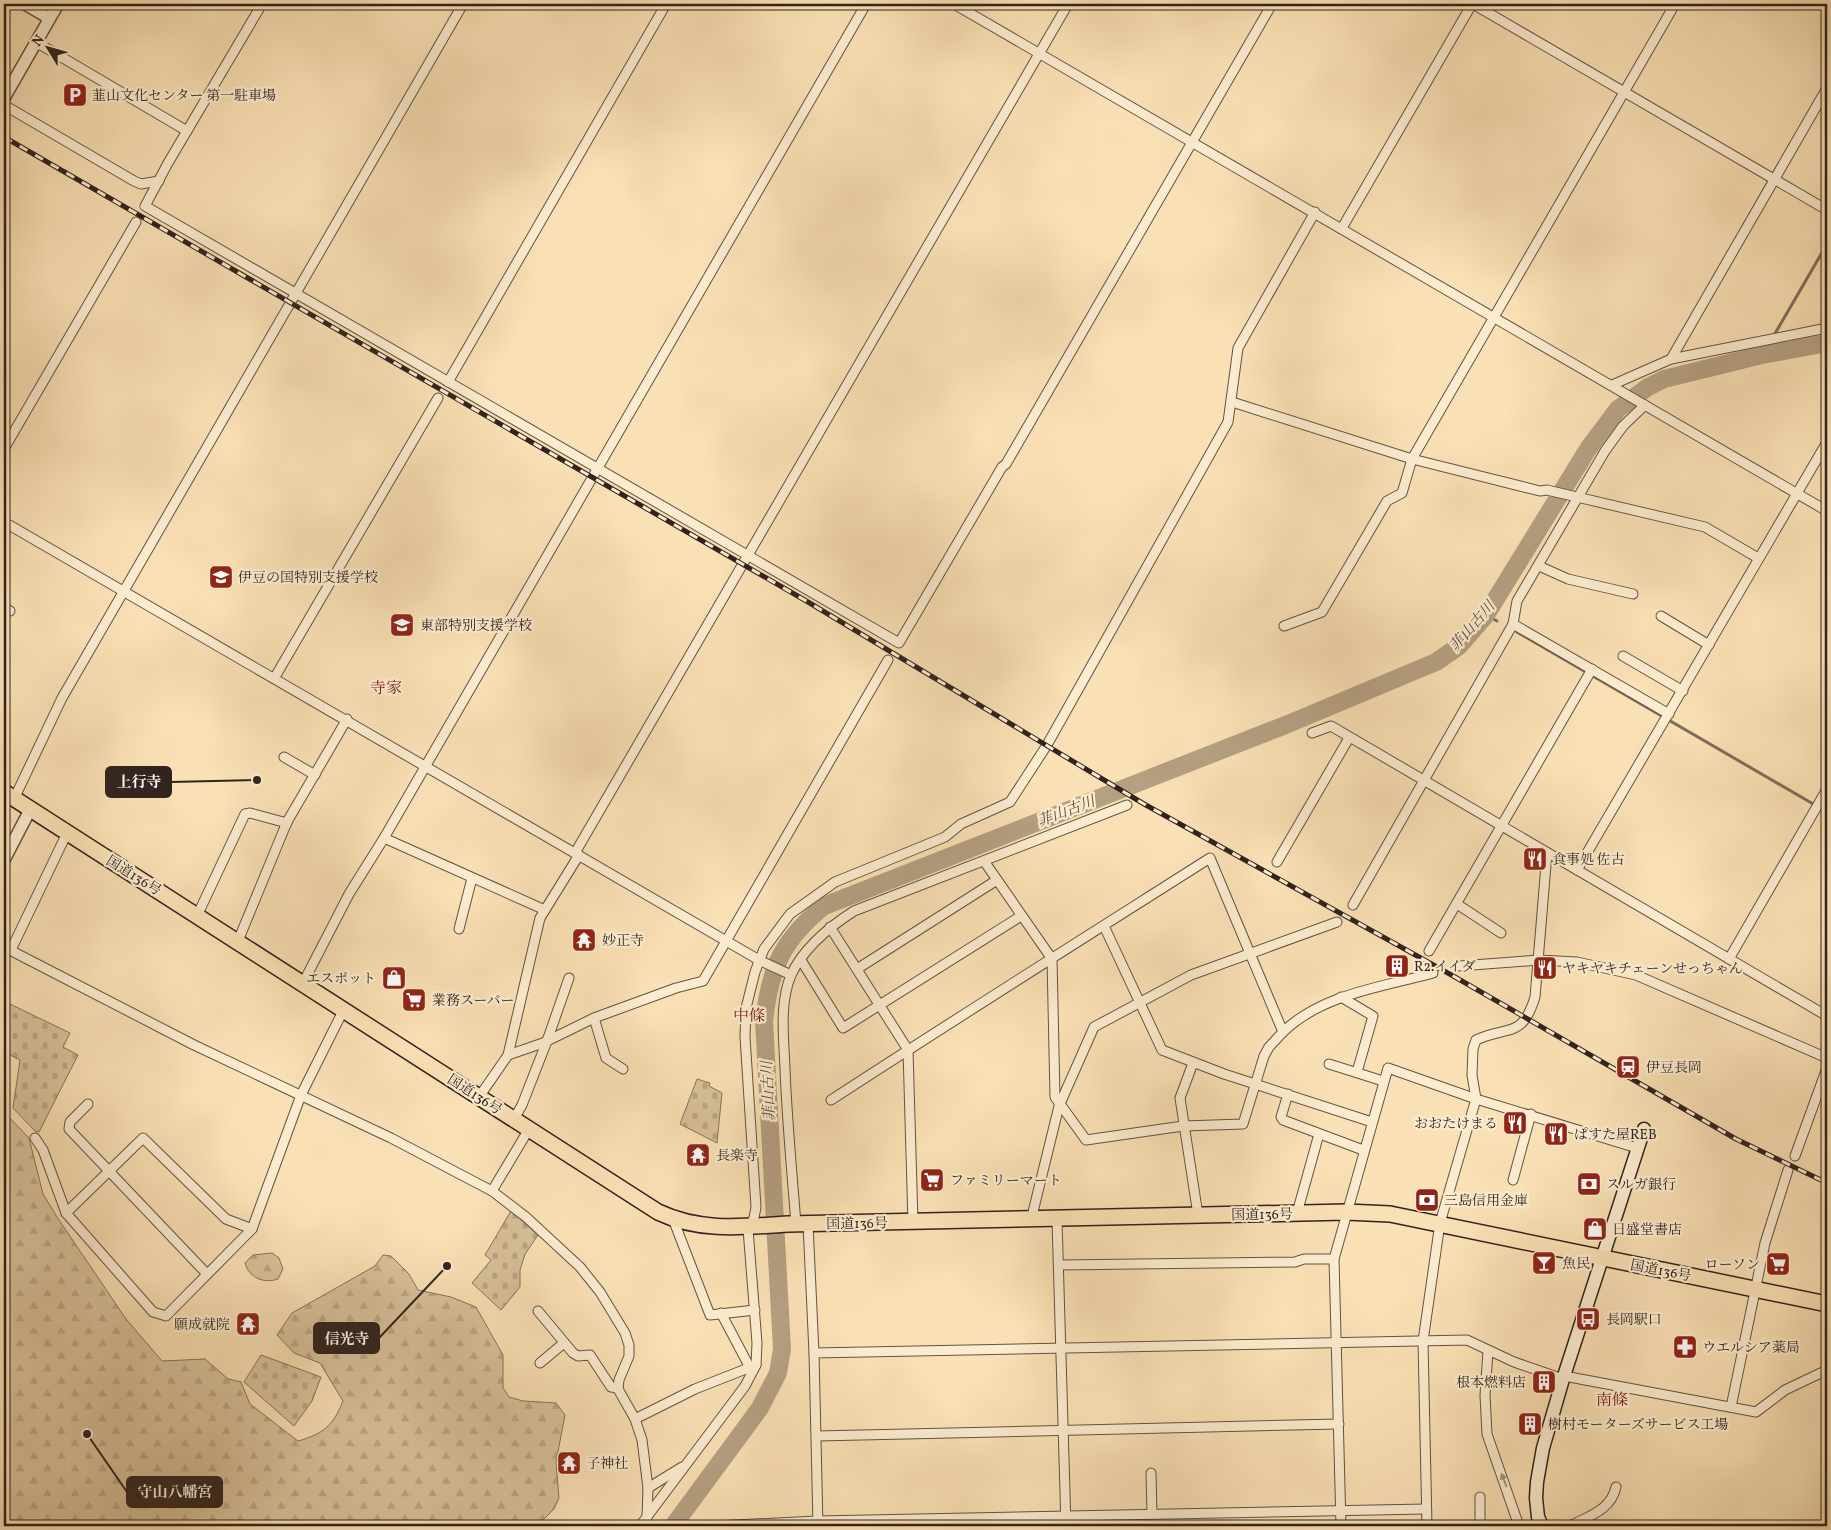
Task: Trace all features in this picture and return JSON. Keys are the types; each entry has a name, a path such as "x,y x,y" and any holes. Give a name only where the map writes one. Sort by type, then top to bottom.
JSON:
{"highway":[{"name":"国道136号","path":"9,796 238,941 658,1212 673,1219 705,1226 754,1227 797,1224 1057,1220 1198,1215 1346,1212 1390,1214 1827,1304"}],"main road":[{"path":"1542,1526 1538,1516 1536,1482 1564,1377 1644,1129"}],"street":[{"path":"25,4 49,18"},
{"path":"4,98 58,4"},
{"path":"262,4 145,206 748,557 900,643 1002,468 1011,456 1272,4"},
{"path":"9,796 123,590 296,295 463,4"},
{"path":"448,382 666,4"},
{"path":"303,983 348,894 384,838 866,4"},
{"path":"954,4 1827,511"},
{"path":"479,1097 508,1055 540,918 1068,4"},
{"path":"1342,228 1472,4 1827,210"},
{"path":"1284,626 1322,612 1387,502 1402,493 1412,459 1675,4"},
{"path":"36,42 187,131"},
{"path":"1671,359 1827,88"},
{"path":"4,105 134,181 146,184 158,181"},
{"path":"640,1526 745,1386 752,1366 757,1343 754,1227 756,1212 745,1037 746,1008 761,961 772,936 790,914 811,897 835,882 945,836 961,824 1010,802 1047,745 1228,422 1238,348 1315,212"},
{"path":"4,449 136,222"},
{"path":"1614,386 1671,359 1827,328"},
{"path":"275,677 438,398"},
{"path":"1232,402 1412,459 1540,491 1547,490 1705,527 1758,558"},
{"path":"1354,905 1513,624 1517,601 1539,566 1574,497 1623,426 1643,405"},
{"path":"1577,870 1827,442"},
{"path":"4,522 275,677 761,961 790,975"},
{"path":"1539,566 1568,579 1633,594"},
{"path":"1661,616 1710,645"},
{"path":"1513,624 1669,714"},
{"path":"1623,656 1683,691"},
{"path":"508,1055 547,1041 594,1018 668,991 704,981 888,660"},
{"path":"1428,951 1502,827 1592,669"},
{"path":"238,941 287,823 347,719"},
{"path":"1312,733 1331,726 1827,1016"},
{"path":"1277,862 1349,738"},
{"path":"284,757 315,775"},
{"path":"1729,959 1827,789"},
{"path":"818,1524 814,1353 797,1224 787,1112 783,1022 784,1005 790,975 830,927 854,911 1127,805"},
{"path":"4,860 30,810"},
{"path":"197,916 245,814 250,813 287,823"},
{"path":"67,833 7,948 194,1045 301,1095 492,1190 512,1206 580,1267 616,1316 625,1333 630,1351 618,1388 635,1419 642,1440 648,1488 646,1518"},
{"path":"384,838 545,910"},
{"path":"1427,1526 1423,1341 1440,1223 1476,1099 1472,1075 1473,1049 1476,1040 1518,1028 1526,1018 1535,997 1547,853"},
{"path":"831,1100 1210,858 1283,1032"},
{"path":"984,861 1052,959 1055,1097 1059,1106 1088,1142 1183,1126 1243,1124 1254,1083 1267,1050 1283,1032 1305,1014 1341,997 1433,973"},
{"path":"459,930 472,878"},
{"path":"857,969 997,880"},
{"path":"1457,904 1501,933"},
{"path":"801,960 843,1028 1021,916"},
{"path":"1031,1220 1059,1106 1094,1027 1191,976 1337,922"},
{"path":"1104,926 1162,1050 1194,1063 1372,1122"},
{"path":"830,927 908,1050 913,1223"},
{"path":"1460,966 1539,960 1577,962 1636,975 1827,1058"},
{"path":"514,1119 522,1105 547,1041 569,978"},
{"path":"1341,997 1373,1016 1357,1072"},
{"path":"35,1138 43,1150 66,1213 153,1312 166,1316 252,1229 301,1095 344,1009"},
{"path":"594,1018 606,1058 623,1069"},
{"path":"1194,1063 1181,1094 1183,1126 1198,1215"},
{"path":"1329,1064 1383,1080"},
{"path":"1341,1526 1334,1259 1363,1150 1388,1068 1476,1099 1531,1114 1637,1148"},
{"path":"1795,1156 1827,1068"},
{"path":"1288,1094 1282,1119 1363,1150"},
{"path":"88,1104 68,1126 207,1274"},
{"path":"1513,1180 1531,1114"},
{"path":"492,1190 529,1129"},
{"path":"1297,1214 1319,1134"},
{"path":"66,1213 140,1139 145,1138 226,1218 252,1229"},
{"path":"1731,1407 1768,1229 1788,1170"},
{"path":"673,1219 710,1315 755,1310"},
{"path":"1057,1220 1060,1264 1066,1526"},
{"path":"1060,1264 1295,1262 1304,1259 1334,1259"},
{"path":"538,1311 575,1355 590,1355 611,1387 618,1388"},
{"path":"721,1313 752,1366"},
{"path":"814,1353 1467,1340 1488,1351 1564,1377 1731,1407 1759,1410 1779,1394 1827,1370"},
{"path":"540,1363 564,1343"},
{"path":"1488,1351 1485,1395 1487,1434 1519,1526"},
{"path":"635,1419 752,1366"},
{"path":"816,1436 1339,1424"},
{"path":"648,1488 686,1464"},
{"path":"1151,1473 1152,1514"},
{"path":"1570,1526 1608,1506 1614,1498 1616,1487"},
{"path":"1480,1497 1480,1526"},
{"path":"715,1526 1002,1522 1066,1515 1426,1509"}],"green space":[{"path":"10,1004 70,1033 63,1047 78,1055 39,1132 35,1131 13,1108 20,1060 4,1052 4,1015"},
{"path":"697,1079 710,1083 709,1086 722,1093 717,1143 680,1124"},
{"path":"4,1112 29,1138 43,1194 57,1217 126,1319 162,1361 205,1359 228,1379 241,1382 250,1404 298,1441 321,1432 326,1428 335,1417 343,1401 320,1363 294,1353 277,1335 292,1313 375,1266 383,1255 391,1256 409,1274 418,1290 451,1297 476,1307 503,1355 503,1388 509,1397 523,1401 556,1403 565,1415 556,1462 559,1498 554,1509 537,1526 4,1526"},
{"path":"511,1211 538,1235 525,1254 520,1270 520,1287 501,1310 472,1283 491,1260 485,1255"},
{"path":"272,1253 279,1258 283,1269 278,1279 262,1280 250,1273 245,1263 253,1255"},
{"path":"261,1355 321,1377 312,1401 294,1426 244,1382"}],"waterway":[{"path":"1773,337 1827,244"},
{"path":"1762,355 1770,342"},
{"name":"菲山古川","path":"673,1526 760,1408 778,1373 782,1349 764,1021 770,985 780,956 798,931 824,906 1288,724 1436,662 1459,646 1486,615 1588,449 1618,409 1648,387 1664,379 1762,355 1827,343"},
{"path":"1486,615 1497,621"},
{"path":"1517,632 1827,812"}],"railway":[{"path":"4,137 808,602 1144,804 1455,977 1736,1139 1827,1183"}],"place":[{"name":"韮山文化センター 第一駐車場","path":"75,95"},
{"name":"伊豆の国特別支援学校","path":"221,577"},
{"name":"東部特別支援学校","path":"402,625"},
{"name":"上行寺","path":"257,780"},
{"name":"食事処 佐古","path":"1535,859"},
{"name":"妙正寺","path":"584,940"},
{"name":"R2.イイダ","path":"1397,966"},
{"name":"ヤキヤキチェーンせっちゃん","path":"1545,968"},
{"name":"エスポット","path":"394,978"},
{"name":"業務スーパー","path":"414,1000"},
{"name":"伊豆長岡","path":"1628,1067"},
{"name":"おおたけまる","path":"1515,1123"},
{"name":"ぱすた屋REB","path":"1556,1134"},
{"name":"長楽寺","path":"698,1155"},
{"name":"ファミリーマート","path":"932,1180"},
{"name":"スルガ銀行","path":"1589,1184"},
{"name":"三島信用金庫","path":"1427,1200"},
{"name":"日盛堂書店","path":"1595,1229"},
{"name":"魚民","path":"1544,1263"},
{"name":"ローソン","path":"1778,1264"},
{"name":"信光寺","path":"447,1266"},
{"name":"長岡駅口","path":"1588,1319"},
{"name":"願成就院","path":"248,1324"},
{"name":"ウエルシア薬局","path":"1685,1347"},
{"name":"根本燃料店","path":"1544,1382"},
{"name":"樹村モーターズサービス工場","path":"1530,1424"},
{"name":"守山八幡宮","path":"87,1434"},
{"name":"子神社","path":"569,1463"}],"district":[{"name":"寺家","path":"386,687"},
{"name":"中條","path":"749,1015"},
{"name":"南條","path":"1612,1399"}]}
